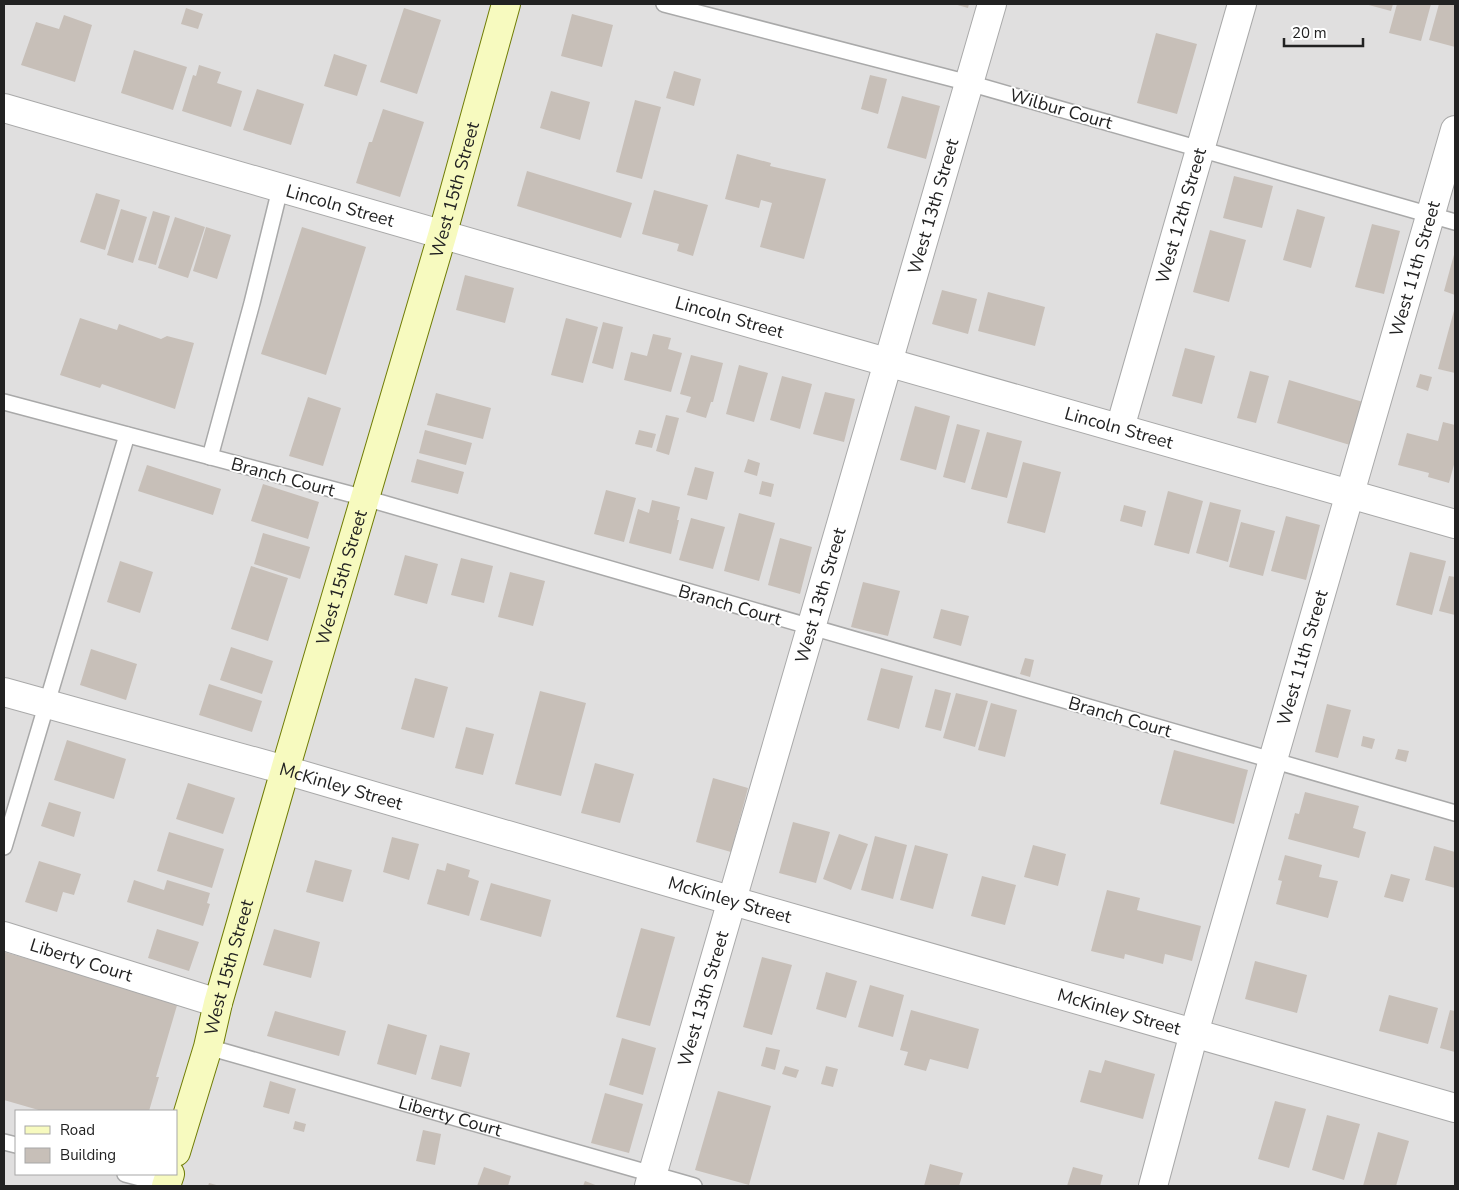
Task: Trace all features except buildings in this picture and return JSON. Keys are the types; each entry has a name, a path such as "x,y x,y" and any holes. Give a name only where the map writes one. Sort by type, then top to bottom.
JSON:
{"main road":[{"name":"West 15th Street","path":"178,1145 208,1047 218,1003 285,770 442,236 506,4"}],"street":[{"name":"West 13th Street","path":"651,1180 992,4"},
{"name":"West 12th Street","path":"1120,428 1242,4"},
{"name":"Lincoln Street","path":"4,108 442,236 1455,524"},
{"name":"West 11th Street","path":"1153,1186 1194,1033 1350,494 1443,219 1455,130"},
{"name":"McKinley Street","path":"4,692 285,770 733,901 1455,1108"},
{"name":"Liberty Court","path":"4,936 218,1003"}],"lane":[{"name":"Wilbur Court","path":"664,4 969,83 1443,219"},
{"path":"210,457 252,303 280,189"},
{"name":"Branch Court","path":"4,402 365,498 1455,813"},
{"path":"4,847 45,704 127,435"},
{"name":"Liberty Court","path":"208,1047 651,1180 694,1186"},
{"path":"130,1175 167,1182"}],"shaded area":[{"path":"4,4 1455,4 1455,1186 4,1186"}]}
